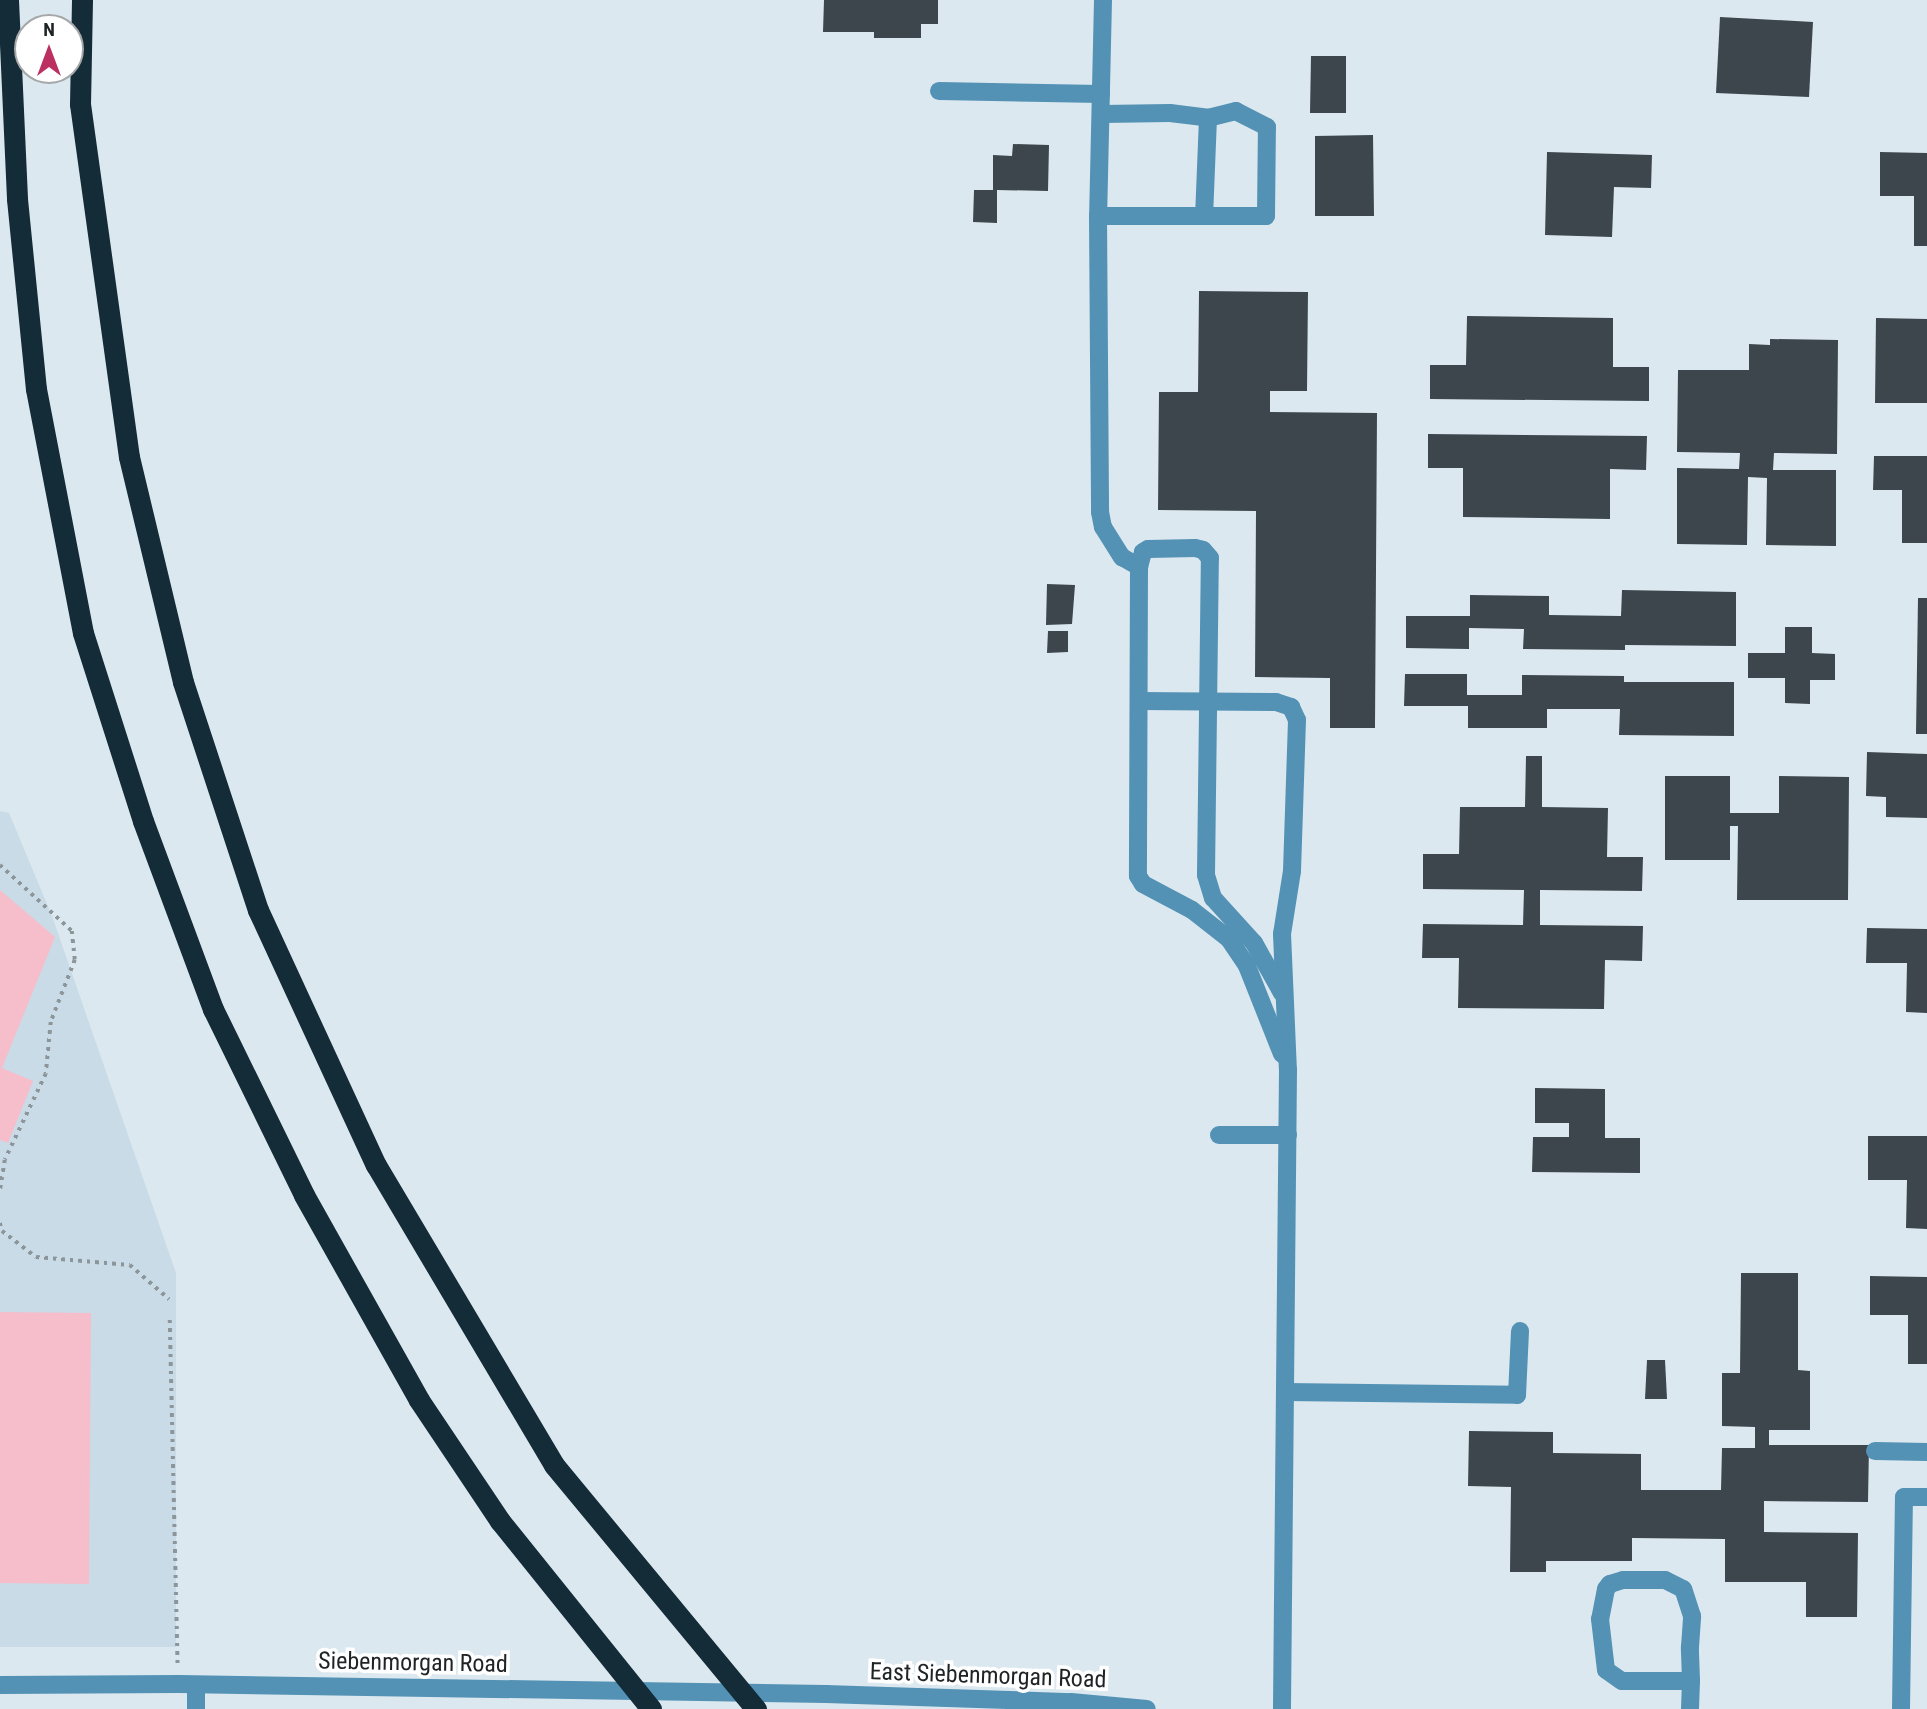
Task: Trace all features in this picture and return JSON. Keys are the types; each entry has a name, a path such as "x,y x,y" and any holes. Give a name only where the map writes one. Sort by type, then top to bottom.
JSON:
{"highway":[{"path":"8,0 17,199 36,389 83,633 143,821 209,997 304,1195 419,1400 500,1521 651,1709"},
{"path":"82,0 80,104 129,457 183,682 258,910 376,1165 554,1465 756,1709"}],"street":[{"path":"1103,0 1098,216 1100,512 1103,527 1122,557 1139,567"},
{"path":"939,91 1101,94"},
{"path":"1098,216 1266,216 1267,127 1236,111 1208,118 1170,113 1102,114"},
{"path":"1204,216 1208,118"},
{"path":"1285,1000 1254,943 1212,895 1206,876 1208,555 1195,548 1148,549 1143,552 1139,567 1137,867 1143,884 1211,923 1239,952 1268,1013 1288,1070"},
{"path":"1139,701 1276,702 1291,707 1296,713 1292,870 1282,934 1288,1070 1282,1709"},
{"path":"1162,896 1212,895"},
{"path":"1219,1135 1288,1135"},
{"path":"1285,1392 1517,1395 1520,1331"},
{"path":"1875,1451 1927,1452"},
{"path":"1900,1709 1904,1497 1927,1497"},
{"path":"1690,1709 1691,1681 1692,1616 1683,1589 1665,1580 1623,1580 1610,1584 1606,1589 1600,1619 1606,1670 1622,1681 1691,1681"},
{"name":"Siebenmorgan Road","path":"0,1685 562,1689 826,1694"},
{"path":"187,1685 196,1709"},
{"name":"East Siebenmorgan Road","path":"826,1694 1071,1702 1147,1709"}],"path":[{"path":"0,865 72,931 75,960 51,1022 46,1074 5,1160 0,1190"},
{"path":"0,1223 2,1231 36,1256 130,1265 169,1299"},
{"path":"170,1320 187,1685"}],"shaded area":[{"path":"0,811 9,813 52,916 176,1273 176,1647 0,1647"},
{"path":"0,890 55,937 2,1068 33,1081 8,1143 0,1140"},
{"path":"0,1312 91,1313 89,1584 0,1583"}],"building":[{"path":"824,0 938,0 938,24 921,24 921,38 874,38 874,32 823,32"},
{"path":"1720,17 1813,22 1809,97 1716,93"},
{"path":"1311,56 1346,56 1346,113 1310,113"},
{"path":"1373,135 1374,216 1315,216 1315,136"},
{"path":"1013,144 1049,145 1048,191 997,190 997,223 973,222 974,190 993,190 993,155 1012,156"},
{"path":"1547,152 1652,155 1651,188 1614,187 1612,237 1545,235"},
{"path":"1880,152 1927,153 1927,246 1914,246 1914,196 1880,196"},
{"path":"1199,291 1308,292 1307,391 1270,391 1270,412 1377,413 1375,728 1330,728 1330,678 1255,677 1256,511 1158,510 1159,392 1198,392"},
{"path":"1467,316 1613,318 1613,367 1649,367 1649,401 1430,399 1430,365 1466,365"},
{"path":"1876,318 1927,319 1927,403 1875,403"},
{"path":"1770,339 1838,340 1837,454 1774,453 1773,470 1836,470 1836,546 1766,545 1767,478 1748,477 1747,545 1677,544 1677,468 1739,469 1740,453 1677,452 1678,370 1749,370 1749,344 1770,345"},
{"path":"1428,434 1647,436 1646,470 1610,469 1610,519 1463,517 1463,468 1428,468"},
{"path":"1874,456 1927,456 1927,543 1902,543 1902,490 1873,490"},
{"path":"1047,584 1075,585 1072,624 1046,625"},
{"path":"1622,590 1736,592 1736,646 1625,645 1625,650 1523,649 1524,629 1469,628 1469,649 1406,648 1406,616 1470,616 1470,595 1549,596 1549,615 1621,616"},
{"path":"1918,598 1927,598 1927,734 1916,734"},
{"path":"1785,627 1812,627 1812,653 1835,654 1835,680 1810,680 1810,704 1785,703 1785,678 1748,678 1748,653 1785,653"},
{"path":"1048,631 1068,631 1068,652 1047,653"},
{"path":"1405,674 1467,674 1467,695 1522,695 1522,675 1624,676 1624,682 1734,682 1734,736 1619,735 1620,709 1547,709 1547,728 1468,728 1468,706 1404,706"},
{"path":"1867,752 1927,754 1927,818 1886,817 1886,797 1866,796"},
{"path":"1526,756 1542,756 1542,807 1608,808 1607,857 1643,857 1642,891 1540,890 1540,925 1643,926 1642,961 1605,960 1604,1009 1458,1008 1459,958 1422,958 1423,924 1523,925 1524,890 1423,889 1423,854 1459,854 1460,807 1525,807"},
{"path":"1665,776 1730,776 1730,813 1779,813 1779,776 1849,777 1848,900 1737,900 1738,826 1730,826 1730,860 1665,860"},
{"path":"1867,928 1927,929 1927,1013 1906,1012 1907,963 1866,963"},
{"path":"1535,1088 1605,1089 1605,1138 1640,1138 1640,1173 1532,1172 1533,1137 1569,1137 1569,1123 1535,1123"},
{"path":"1868,1136 1927,1136 1927,1229 1906,1228 1907,1180 1868,1180"},
{"path":"1741,1273 1798,1273 1798,1370 1810,1371 1810,1430 1769,1430 1769,1445 1869,1445 1868,1502 1764,1501 1764,1532 1858,1533 1857,1617 1806,1617 1806,1582 1725,1582 1725,1539 1632,1538 1632,1561 1546,1561 1546,1572 1510,1572 1511,1487 1468,1486 1469,1431 1553,1432 1553,1453 1641,1454 1641,1490 1721,1490 1722,1448 1755,1448 1755,1427 1722,1426 1722,1373 1740,1373"},
{"path":"1870,1276 1927,1277 1927,1364 1908,1364 1908,1315 1870,1315"},
{"path":"1647,1360 1665,1360 1667,1399 1645,1399"}]}
